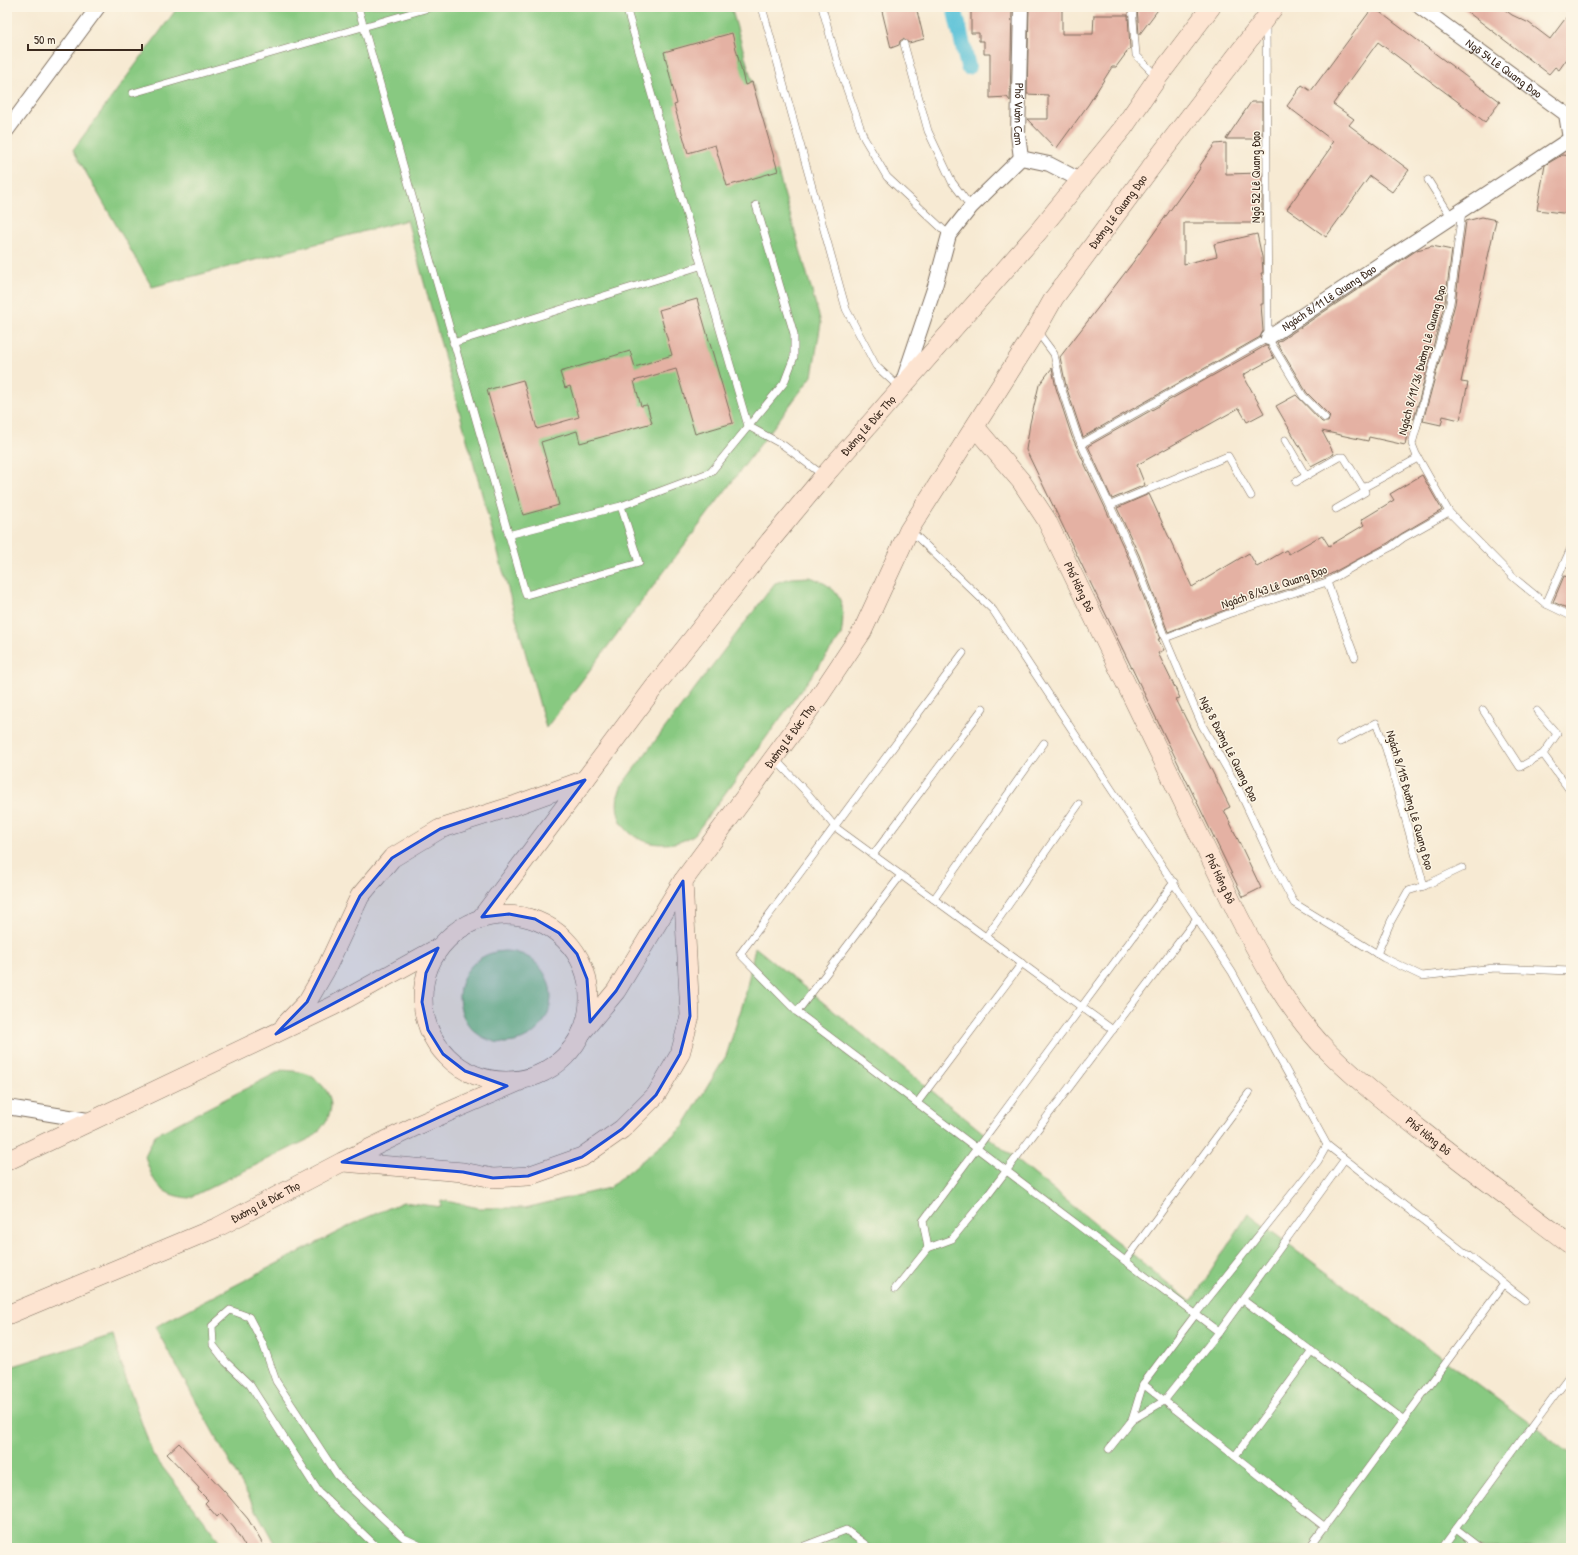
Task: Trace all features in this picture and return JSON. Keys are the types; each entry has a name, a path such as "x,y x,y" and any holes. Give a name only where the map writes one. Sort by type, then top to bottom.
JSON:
{"main road":[{"path":"900,388 1011,264 1123,128 1158,77 1211,7"},
{"name":"Đường Lê Quang Đạo","path":"976,426 1064,286 1160,155 1270,12"},
{"name":"Đường Lê Đức Thọ","path":"482,917 656,685 824,476 900,388"},
{"name":"Đường Lê Đức Thọ","path":"582,1032 616,991 683,881 820,695 862,632 909,530 976,426"},
{"name":"Phố Hồng Đô","path":"976,426 1021,481 1046,519 1262,963 1288,1002 1319,1042 1353,1075 1449,1152 1571,1245"},
{"path":"276,1034 307,1002 325,971 360,896 392,858 440,829 516,805 584,780"},
{"path":"342,1162 463,1172 493,1178 528,1176 582,1157 622,1129 656,1095 680,1054 690,1016 683,881"},
{"path":"7,1161 94,1121 333,1006 438,948 458,929 482,917 509,914 535,919 559,933 577,954 587,979 589,1006 582,1032 568,1055 546,1072 520,1081 492,1081 465,1071 443,1054 428,1030 422,1002 426,974 438,948"},
{"name":"Đường Lê Đức Thọ","path":"7,1315 218,1227 342,1162 418,1125 520,1081"}],"street":[{"path":"7,130 98,7"},
{"name":"Phố Vườn Cam","path":"1021,7 1018,135 1021,158 1049,164 1080,180"},
{"name":"Ngõ 54 Lê Quang Đạo","path":"1420,7 1569,112 1570,139"},
{"name":"Ngách 8/11 Lê Quang Đạo","path":"1268,338 1570,139"},
{"path":"900,388 936,282 949,235 971,207 1021,158"},
{"path":"7,1107 94,1121"}],"lane":[{"path":"358,7 526,595 639,563 621,506"},
{"path":"133,93 432,7"},
{"path":"626,7 700,266 748,426 783,445 824,476"},
{"path":"762,7 846,309 876,366 900,388"},
{"path":"822,7 838,64 864,138 887,177 949,235"},
{"path":"1132,7 1136,55 1158,77"},
{"name":"Ngõ 52 Lê Quang Đạo","path":"1268,338 1270,12"},
{"path":"904,44 928,131 952,182 971,207"},
{"path":"1428,180 1457,214"},
{"path":"508,535 621,506 711,472 784,383 794,357 794,334 756,205"},
{"name":"Ngách 8/11/36 Đường Lê Quang Đạo","path":"1457,214 1450,303 1412,439 1412,444 1418,458 1449,512 1512,576 1546,604 1571,616"},
{"path":"453,343 700,266"},
{"name":"Ngõ 8 Đường Lê Quang Đạo","path":"1036,330 1054,354 1061,386 1081,444 1111,505 1134,557 1165,638 1202,725 1239,790 1274,865 1294,903 1377,954 1422,976 1494,968 1571,971"},
{"path":"1268,338 1303,396 1325,418"},
{"name":"Ngách 8/11 Lê Quang Đạo","path":"1081,444 1268,338"},
{"path":"1285,440 1306,476"},
{"path":"1111,505 1228,456 1252,496"},
{"path":"1296,482 1339,457 1344,457 1365,492 1336,509"},
{"path":"1363,488 1418,458"},
{"name":"Ngách 8/43 Lê Quang Đạo","path":"1165,638 1228,614 1327,582 1391,547 1403,538 1449,512"},
{"path":"909,530 993,610 1232,972 1327,1145 1344,1160 1525,1300"},
{"path":"1546,604 1571,548"},
{"path":"1327,582 1355,657"},
{"path":"963,654 740,954 797,1012 1219,1332"},
{"path":"873,855 984,708"},
{"path":"1483,710 1520,767 1543,754 1557,734 1537,711"},
{"name":"Ngách 8/115 Đường Lê Quang Đạo","path":"1340,742 1376,723 1386,749 1424,886 1408,891 1391,921 1377,954"},
{"path":"934,899 1044,743"},
{"path":"1543,754 1571,792"},
{"path":"773,758 809,795 835,827 1113,1030"},
{"path":"986,937 1079,804"},
{"path":"1424,886 1462,868"},
{"path":"797,1012 901,875"},
{"path":"928,1248 923,1221 1174,882"},
{"path":"895,1289 928,1248 952,1239 1007,1172 1197,918"},
{"path":"917,1103 1022,964"},
{"path":"1125,1261 1249,1093"},
{"path":"1132,1420 1143,1384 1195,1315 1318,1161 1327,1145"},
{"path":"1109,1449 1132,1420 1164,1401 1243,1300 1344,1160"},
{"path":"1309,1548 1504,1284"},
{"path":"1243,1300 1404,1420"},
{"path":"378,1548 318,1491 250,1385 226,1362 213,1345 212,1326 230,1310 249,1317 263,1344 276,1381 338,1476 404,1538 425,1548"},
{"path":"1235,1456 1312,1352"},
{"path":"1442,1548 1571,1373"},
{"path":"1143,1384 1325,1526"},
{"path":"1456,1529 1481,1548"},
{"path":"799,1548 846,1530 870,1548"}],"highlighted area":[{"path":"585,780 482,917 509,914 535,919 559,933 577,954 587,979 590,1022 616,991 683,881 690,1016 680,1054 656,1095 622,1129 582,1157 528,1176 493,1178 463,1172 342,1162 507,1086 465,1071 443,1054 428,1030 422,1002 426,973 438,948 276,1034 307,1002 360,896 392,858 440,829"}],"green space":[{"path":"178,7 731,7 821,323 812,376 546,728 407,220 152,287 73,150"},
{"path":"810,577 829,586 839,599 842,606 843,615 841,636 695,834 683,841 669,844 655,844 642,840 631,834 622,824 618,811 618,796 624,782 775,583 791,578"},
{"path":"755,947 1191,1302 1248,1214 1571,1454 1571,1548 277,1548 155,1327 361,1220 403,1202 441,1207 441,1200 479,1208 525,1208 609,1188 682,1128 726,1056 745,997"},
{"path":"505,951 523,954 538,964 548,979 551,997 548,1015 538,1030 523,1040 505,1043 487,1040 472,1030 462,1015 459,997 462,979 472,964 487,954"},
{"path":"282,1070 299,1072 311,1076 322,1085 328,1093 331,1108 329,1115 320,1130 313,1137 189,1198 171,1194 164,1191 159,1186 151,1174 145,1156 155,1135"},
{"path":"113,1335 124,1373 153,1455 225,1548 7,1548 7,1368"}],"building":[{"path":"881,7 916,7 924,39 909,43 903,39 900,41 899,45 891,48"},
{"path":"971,7 1012,7 1010,101 1007,97 990,98 990,54 984,54 984,41 979,41 979,33 971,33"},
{"path":"1029,7 1062,7 1062,34 1093,34 1094,15 1128,15 1130,48 1116,67 1112,67 1088,105 1056,149 1027,119 1048,119 1048,95 1027,94"},
{"path":"1137,7 1160,7 1139,35"},
{"path":"1373,7 1500,102 1485,122 1378,42 1333,104 1354,119 1349,125 1409,170 1392,192 1370,176 1326,237 1287,209 1331,147 1330,146 1333,141 1287,106 1302,85 1311,91"},
{"path":"1461,7 1501,7 1512,15 1529,23 1550,39 1571,11 1571,53 1559,70 1555,67 1549,74"},
{"path":"732,33 745,85 752,82 778,171 727,186 715,145 688,153 674,105 677,104 664,52"},
{"path":"1251,102 1262,102 1262,139 1226,139"},
{"path":"1226,143 1226,174 1262,173 1262,223 1184,223 1184,264 1217,256 1214,244 1257,234 1262,257 1263,273 1261,273 1263,280 1263,304 1261,304 1263,331 1260,337 1083,437 1066,386 1060,357 1131,265 1201,167 1199,167 1215,144"},
{"path":"1562,155 1571,156 1571,214 1537,210 1545,165"},
{"path":"1482,217 1496,220 1461,382 1468,383 1460,420 1443,416 1441,425 1423,421 1455,304 1466,221"},
{"path":"1432,246 1452,250 1445,302 1414,419 1410,418 1405,445 1369,437 1368,441 1322,431 1334,454 1311,466 1276,406 1296,395 1322,422 1328,422 1330,416 1307,393 1277,343 1417,250"},
{"path":"697,299 733,423 695,434 676,369 634,381 641,406 647,405 652,423 580,443 577,431 541,442 559,505 523,515 487,390 523,380 537,429 579,417 570,386 565,388 560,372 630,351 635,367 672,355 659,310"},
{"path":"1267,346 1274,358 1243,375 1264,413 1247,422 1239,408 1137,465 1145,485 1112,499 1088,446"},
{"path":"1052,368 1056,388 1072,437 1129,559 1160,639 1158,639 1164,650 1158,653 1180,698 1176,699 1230,807 1224,810 1261,888 1243,897 1026,450 1030,423 1039,385"},
{"path":"1422,475 1442,510 1388,543 1325,577 1255,600 1252,596 1230,608 1168,632 1139,555 1117,508 1149,494 1192,587 1249,553 1257,567 1286,550 1289,554 1322,535 1329,546 1364,525 1361,520 1394,500 1390,494"},
{"path":"1564,576 1571,578 1571,610 1553,602"},
{"path":"179,1443 248,1519 265,1548 246,1548 234,1528 221,1513 217,1517 205,1503 208,1500 198,1490 199,1488 167,1454"}],"waterway":[{"path":"954,7 968,67"}]}
